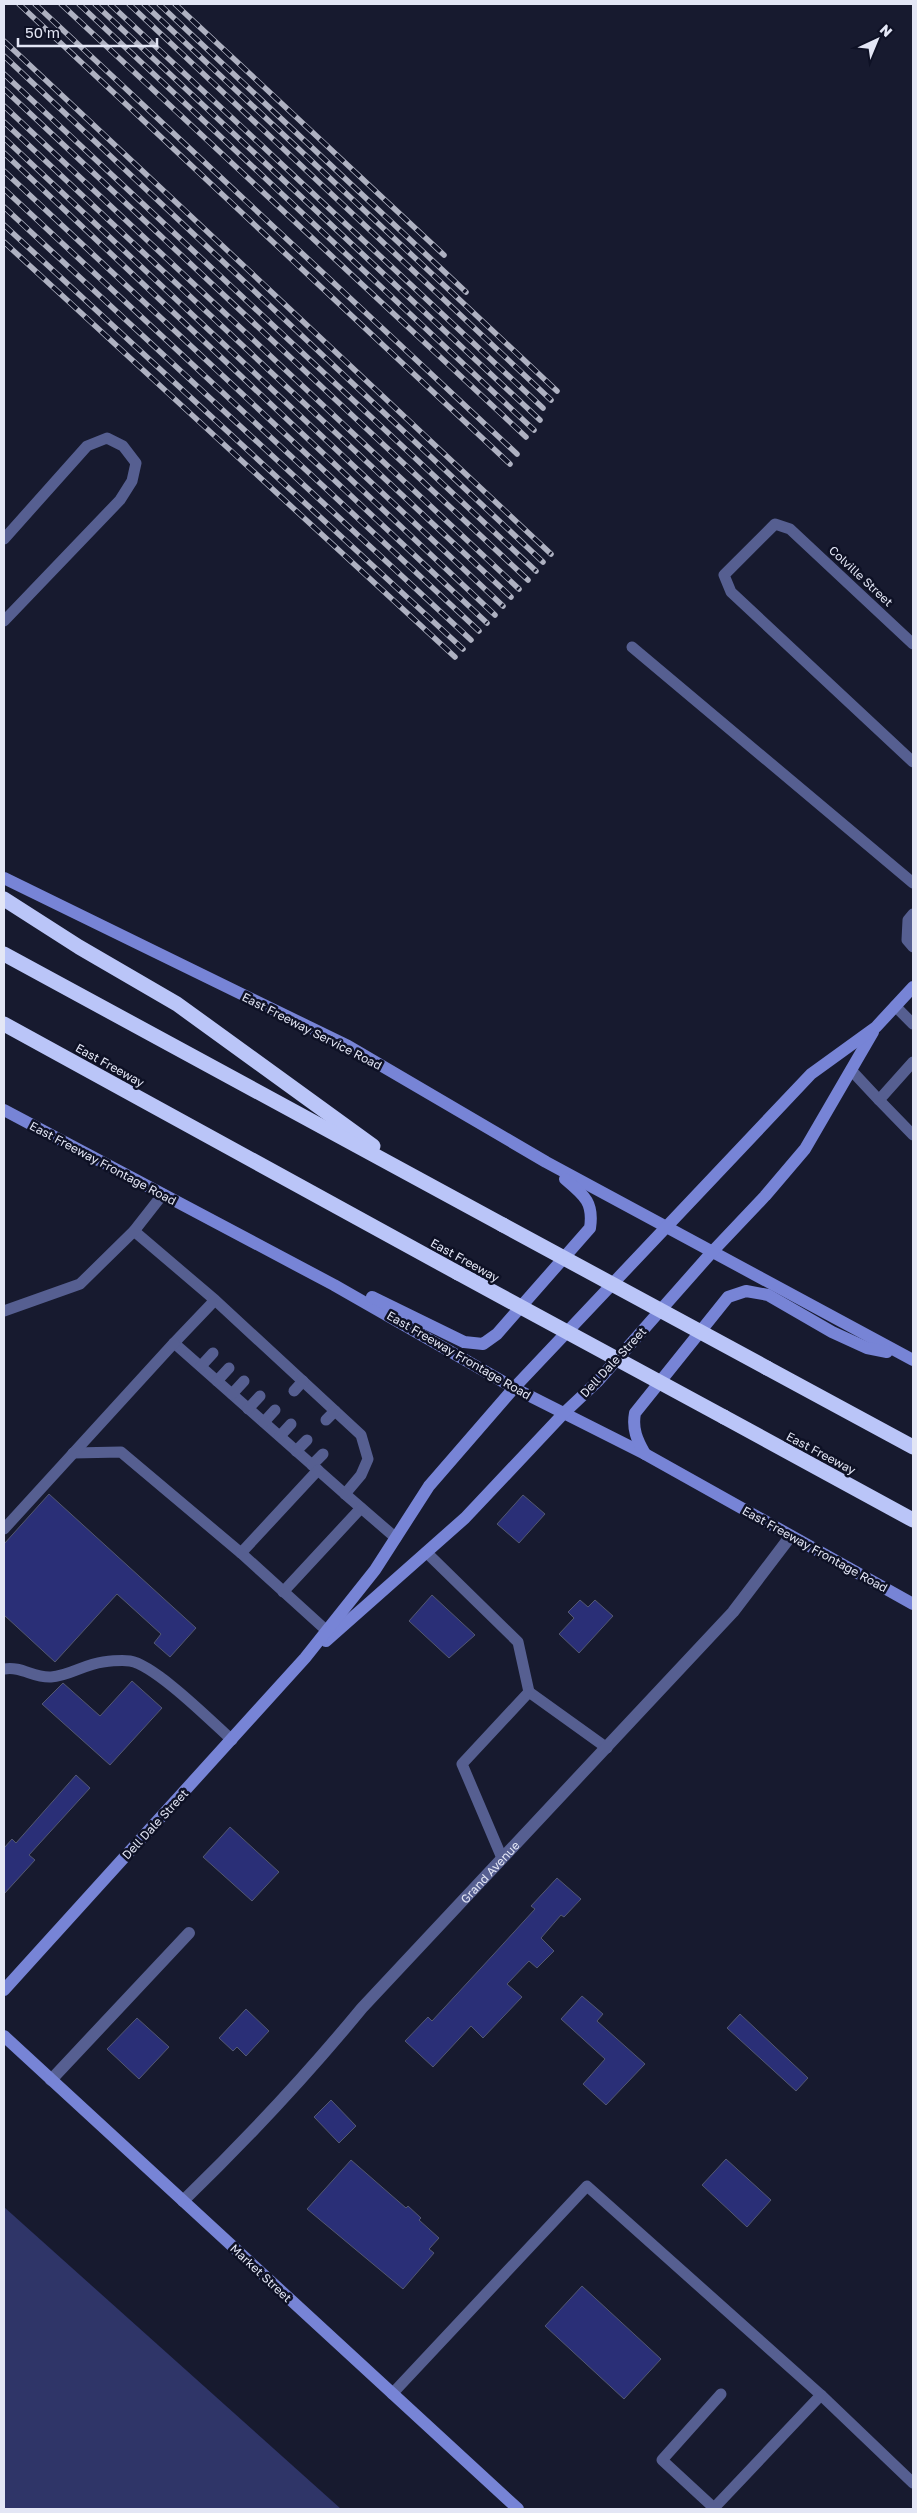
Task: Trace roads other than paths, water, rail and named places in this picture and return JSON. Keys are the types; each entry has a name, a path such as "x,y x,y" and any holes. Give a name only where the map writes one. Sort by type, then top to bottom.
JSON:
{"highway":[{"path":"4,899 79,947 177,1004 425,1183"},
{"path":"4,954 913,1447"},
{"name":"East Freeway","path":"4,1024 913,1520"}],"main road":[{"name":"East Freeway Service Road","path":"4,878 348,1046 546,1162 666,1227"},
{"name":"Dell Dale Street","path":"4,1990 305,1658 375,1570 429,1486 514,1388 811,1074 876,1026 913,987"},
{"name":"Dell Dale Street","path":"305,1658 465,1518 564,1413 597,1382 805,1149 876,1026"},
{"name":"East Freeway Frontage Road","path":"4,1110 334,1284 514,1388 645,1454 790,1537 913,1604"},
{"path":"334,1284 362,1292 464,1342 483,1344 497,1334 590,1228 592,1215 586,1196 546,1162"},
{"path":"666,1227 908,1357"},
{"path":"645,1454 636,1438 633,1424 635,1413 728,1297 746,1291 768,1295 832,1332 867,1348 908,1357"},
{"name":"Market Street","path":"4,2036 518,2509"}],"street":[{"name":"Grand Avenue","path":"183,2201 319,2060 362,2008 733,1612 790,1537"},
{"path":"51,2080 189,1933"}],"lane":[{"path":"4,539 87,446 106,438 124,446 136,463 132,481 120,500 4,622"},
{"name":"Colville Street","path":"913,644 790,529 774,524 724,575 731,592 913,762"},
{"path":"632,647 913,883"},
{"path":"913,914 908,920 907,940 913,947"},
{"path":"895,1006 913,1024"},
{"path":"879,1100 913,1062"},
{"path":"851,1070 913,1136"},
{"path":"4,1311 80,1284 134,1231 163,1194"},
{"path":"134,1231 241,1324 257,1339 268,1356 288,1367 361,1435 368,1458 361,1475 344,1494"},
{"path":"4,1528 215,1300"},
{"path":"232,1333 241,1324"},
{"path":"249,1348 257,1339"},
{"path":"174,1343 396,1538"},
{"path":"200,1366 213,1353"},
{"path":"279,1376 288,1367"},
{"path":"217,1381 229,1368"},
{"path":"232,1394 244,1381"},
{"path":"294,1391 303,1381"},
{"path":"248,1409 260,1396"},
{"path":"310,1404 319,1396"},
{"path":"264,1422 275,1410"},
{"path":"326,1420 335,1410"},
{"path":"280,1436 291,1424"},
{"path":"342,1434 351,1425"},
{"path":"296,1451 307,1440"},
{"path":"73,1453 121,1452 241,1553 327,1631"},
{"path":"241,1553 315,1468 323,1454"},
{"path":"283,1592 361,1508"},
{"path":"426,1552 518,1642 528,1692 607,1748"},
{"path":"4,1669 16,1667 35,1676 52,1677 101,1662 130,1661 154,1673 177,1690 232,1740"},
{"path":"502,1858 462,1764 528,1692"},
{"path":"392,2394 587,2186 821,2395 913,2483"},
{"path":"721,2394 662,2460 713,2509 821,2395"}],"railway":[{"path":"19,4 510,464"},
{"path":"35,4 517,454"},
{"path":"61,4 526,437"},
{"path":"79,4 534,430"},
{"path":"95,4 540,420"},
{"path":"110,4 543,408"},
{"path":"129,4 551,400"},
{"path":"144,4 557,391"},
{"path":"159,4 466,292"},
{"path":"175,4 444,255"},
{"path":"4,41 551,554"},
{"path":"4,56 543,562"},
{"path":"4,74 536,571"},
{"path":"4,89 528,580"},
{"path":"4,106 519,589"},
{"path":"4,122 511,597"},
{"path":"4,138 503,606"},
{"path":"4,153 495,615"},
{"path":"4,171 487,623"},
{"path":"4,189 479,631"},
{"path":"4,207 471,640"},
{"path":"4,225 463,649"},
{"path":"4,242 455,657"}]}
